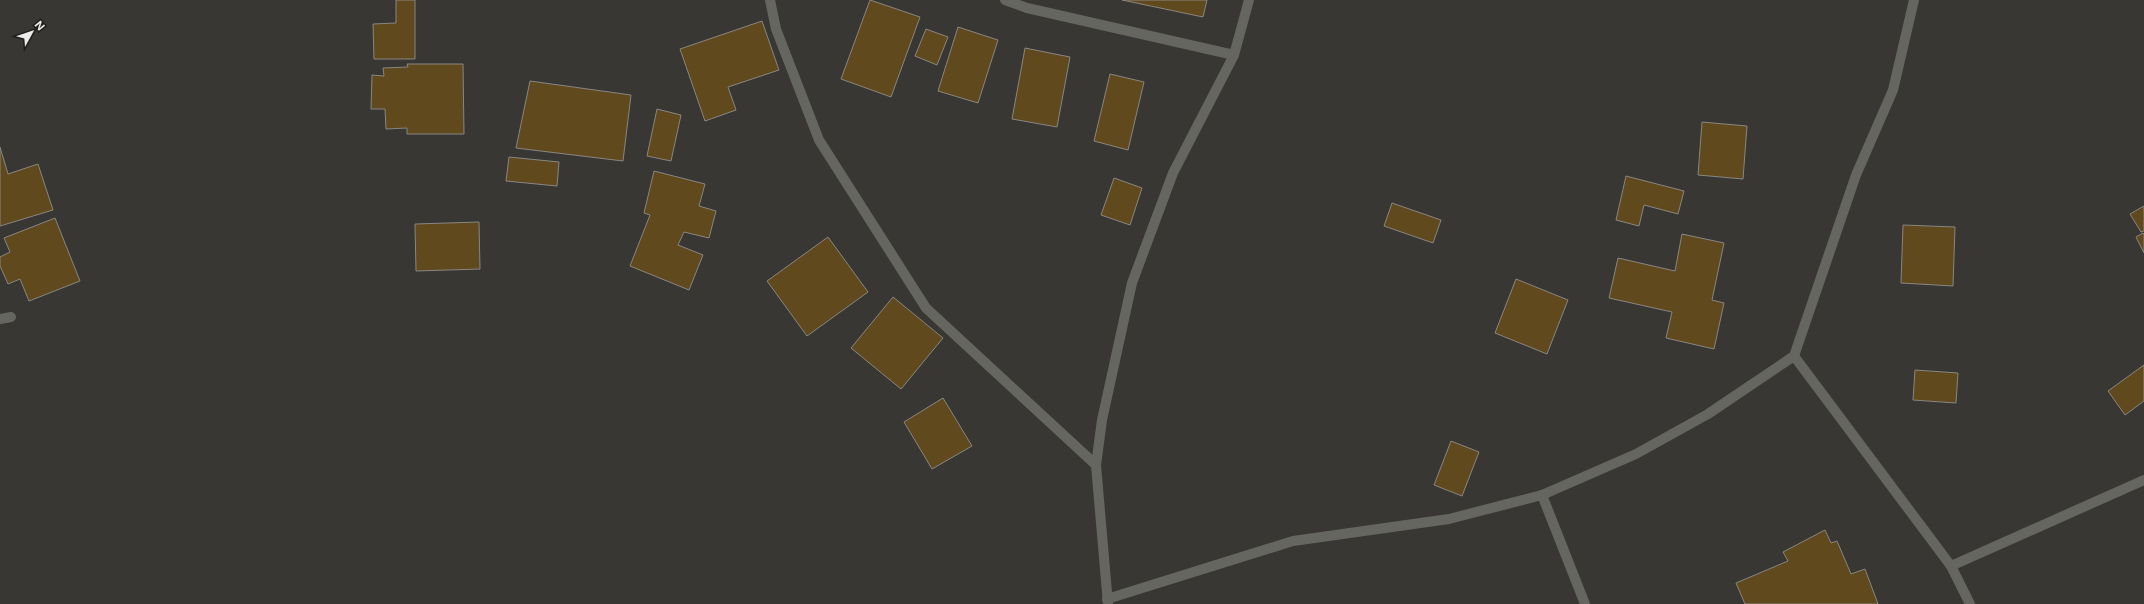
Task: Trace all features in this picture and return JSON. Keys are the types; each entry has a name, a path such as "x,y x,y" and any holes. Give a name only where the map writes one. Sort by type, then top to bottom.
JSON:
{"street":[{"path":"770,0 776,29 819,140 926,308 1096,465"},
{"path":"1005,0 1027,8 1234,55"},
{"path":"1249,0 1234,55 1173,173 1132,283 1102,420 1096,465 1108,601 1294,542 1449,519 1542,495 1636,454 1682,429 1708,414 1794,356 1856,175 1893,90 1914,0"},
{"path":"0,319 11,317"},
{"path":"1794,356 1951,566 1970,604"},
{"path":"1951,566 2144,480"},
{"path":"1542,495 1584,604"}],"building":[{"path":"396,0 415,0 415,59 374,59 373,24 396,23"},
{"path":"870,0 920,17 891,97 841,79"},
{"path":"1122,0 1207,0 1203,17"},
{"path":"762,21 779,70 728,87 736,110 705,121 680,49"},
{"path":"958,27 998,40 978,103 938,91"},
{"path":"926,29 948,37 937,65 915,56"},
{"path":"1025,48 1070,57 1057,127 1012,119"},
{"path":"407,64 463,64 464,134 407,134 407,128 386,129 385,109 371,109 372,75 384,76 383,68 408,67"},
{"path":"1110,74 1144,82 1128,150 1094,141"},
{"path":"530,81 631,95 623,161 516,148"},
{"path":"657,109 681,115 671,161 647,156"},
{"path":"1702,122 1747,126 1743,179 1698,175"},
{"path":"0,147 8,174 38,164 53,210 0,226"},
{"path":"509,157 559,162 557,186 506,181"},
{"path":"654,171 705,184 699,206 716,211 709,238 684,232 678,245 703,255 689,290 630,266 650,215 644,213"},
{"path":"1626,176 1684,191 1678,214 1644,205 1639,226 1616,220"},
{"path":"1114,178 1142,188 1130,225 1101,215"},
{"path":"1392,203 1441,220 1433,243 1384,226"},
{"path":"2144,206 2144,231 2141,232 2130,214"},
{"path":"55,218 80,281 29,301 20,279 8,284 0,266 0,257 10,252 4,238"},
{"path":"479,222 480,269 416,271 415,224"},
{"path":"1903,225 1955,227 1953,286 1901,283"},
{"path":"2143,233 2144,234 2144,253 2136,237"},
{"path":"1682,234 1724,243 1712,300 1724,303 1714,349 1666,338 1672,312 1609,298 1618,258 1675,271"},
{"path":"828,237 868,292 807,336 767,281"},
{"path":"1516,279 1568,300 1547,354 1495,333"},
{"path":"893,297 943,338 901,389 851,348"},
{"path":"2144,365 2144,401 2125,415 2108,391"},
{"path":"1915,370 1958,373 1956,403 1913,400"},
{"path":"943,398 972,446 932,469 904,422"},
{"path":"1451,441 1479,452 1462,496 1434,485"},
{"path":"1825,530 1831,543 1837,541 1851,574 1865,569 1878,604 1745,604 1736,583 1788,561 1783,552"}]}
